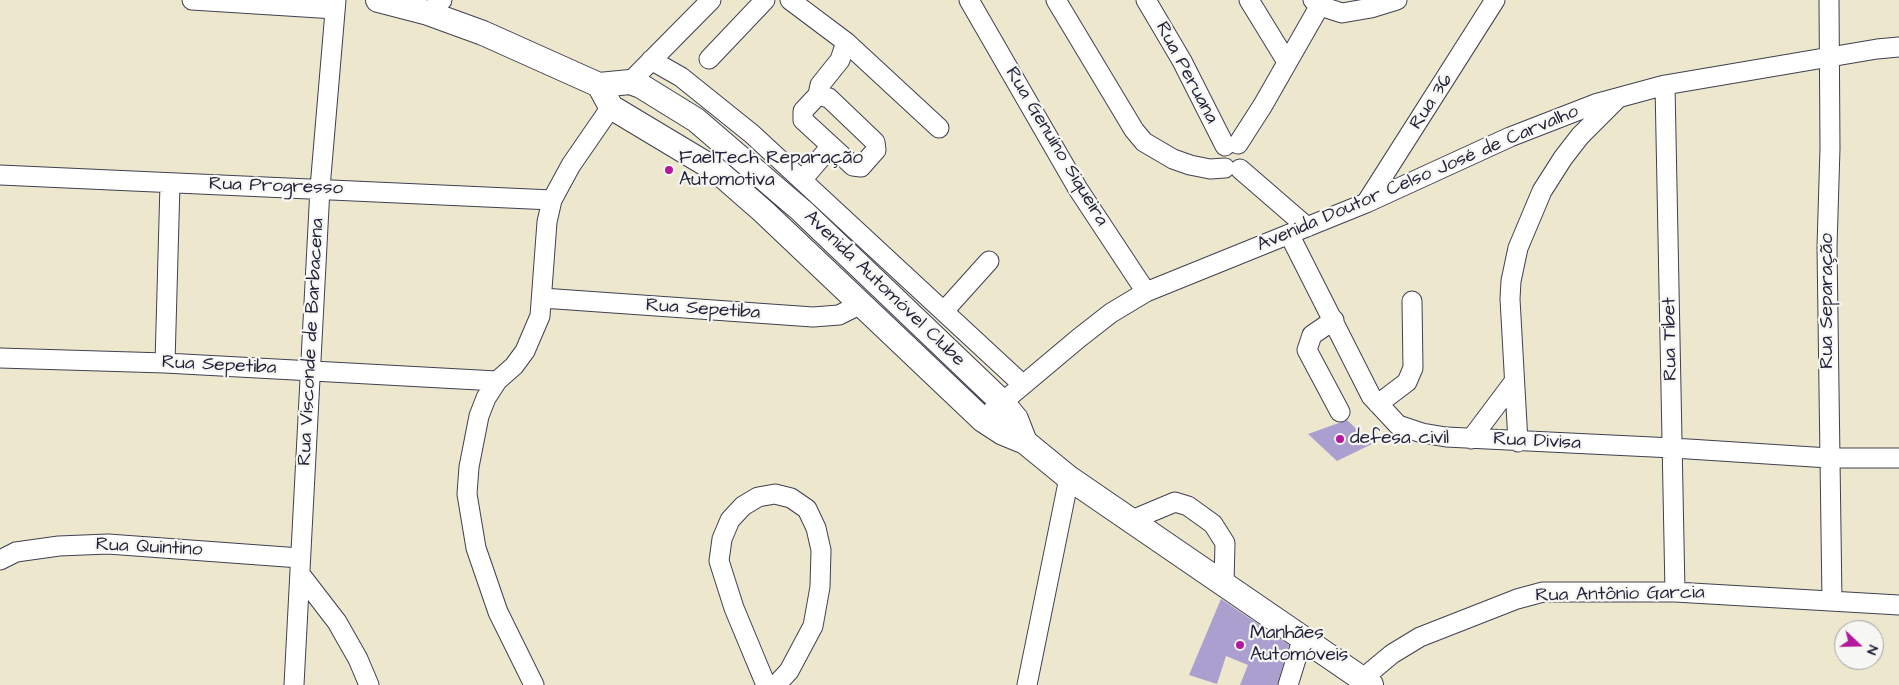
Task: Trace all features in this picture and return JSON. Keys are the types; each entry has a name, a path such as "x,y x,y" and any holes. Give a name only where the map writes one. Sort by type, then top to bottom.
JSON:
{"main road":[{"path":"378,0 435,6 483,33 599,85 630,82"},
{"name":"Avenida Automóvel Clube","path":"630,82 641,86 696,120 782,194 1002,402 1016,419 1025,442"},
{"path":"599,85 610,107"},
{"name":"Avenida Automóvel Clube","path":"610,107 716,170 764,212 983,420 1003,433 1025,442 1069,478 1304,637 1367,682"},
{"path":"764,212 782,194"},
{"path":"861,304 876,298 893,298"}],"street":[{"path":"192,0 335,4"},
{"path":"630,82 711,0"},
{"path":"710,59 765,0"},
{"path":"790,0 846,42 939,128"},
{"name":"Rua Genuíno Siqueira","path":"969,0 1078,189 1146,292"},
{"path":"1056,0 1134,130 1144,142 1172,159 1190,165 1215,169 1233,168"},
{"name":"Rua Peruana","path":"1146,0 1232,145"},
{"path":"1250,0 1287,62"},
{"path":"1307,226 1220,157 1263,106 1318,2 1342,13 1371,8 1396,0"},
{"name":"Rua 36","path":"1366,203 1496,0"},
{"name":"Rua Separação","path":"1829,0 1827,247 1832,601"},
{"name":"Rua Visconde de Barbacena","path":"294,685 320,188 335,4"},
{"path":"818,95 829,98 877,146 876,150 866,161 856,168 803,120 802,116 803,111 818,95 820,85 840,60 846,42"},
{"name":"Avenida Doutor Celso José de Carvalho","path":"983,420 1022,384 1111,313 1146,292 1366,203 1510,137 1620,96 1664,85 1899,47"},
{"path":"651,60 669,69 706,96 802,180 1022,384"},
{"name":"Rua Tibet","path":"1664,85 1675,592"},
{"path":"1518,442 1513,384 1510,299 1511,281 1518,248 1542,191 1563,158 1580,136 1620,96"},
{"path":"534,685 498,612 484,575 470,521 467,494 473,438 479,416 497,381 514,366 525,351 534,333 542,298 547,222 552,200 571,166 610,107"},
{"path":"802,180 831,146"},
{"name":"Rua Progresso","path":"0,175 552,200"},
{"path":"165,363 170,184"},
{"name":"Rua Divisa","path":"1288,234 1378,404 1398,425 1422,434 1518,442 1673,448 1829,458 1899,458"},
{"path":"944,311 990,261"},
{"name":"Rua Sepetiba","path":"542,298 813,317 839,315 861,304"},
{"path":"1378,404 1408,382 1413,368 1412,302"},
{"path":"1334,320 1312,335 1308,350 1340,412"},
{"name":"Rua Sepetiba","path":"0,358 165,363 497,381"},
{"path":"1471,439 1513,384"},
{"path":"1027,685 1069,478"},
{"path":"766,685 734,608 719,561 722,539 730,520 743,506 758,497 775,494 791,498 807,509 816,528 821,550 820,587 814,626 789,672 776,685"},
{"path":"1132,520 1175,502 1188,506 1213,524 1225,543 1224,583"},
{"name":"Rua Quintino","path":"0,560 16,552 59,546 108,544 300,566"},
{"path":"300,566 337,622 358,659 369,685"},
{"name":"Rua Antônio Garcia","path":"1367,682 1392,654 1420,637 1517,599 1543,592 1675,592 1899,605"},
{"path":"1288,685 1304,637"}],"building":[{"name":"defesa civil","path":"1347,420 1372,444 1337,461 1308,434"},
{"path":"1221,599 1289,645 1277,685 1240,685 1248,665 1226,656 1217,684 1189,675"}],"place":[{"name":"FaelTech Reparação Automotiva","path":"669,170"},
{"name":"defesa civil","path":"1340,439"},
{"name":"Manhães Automóveis","path":"1240,645"}]}
